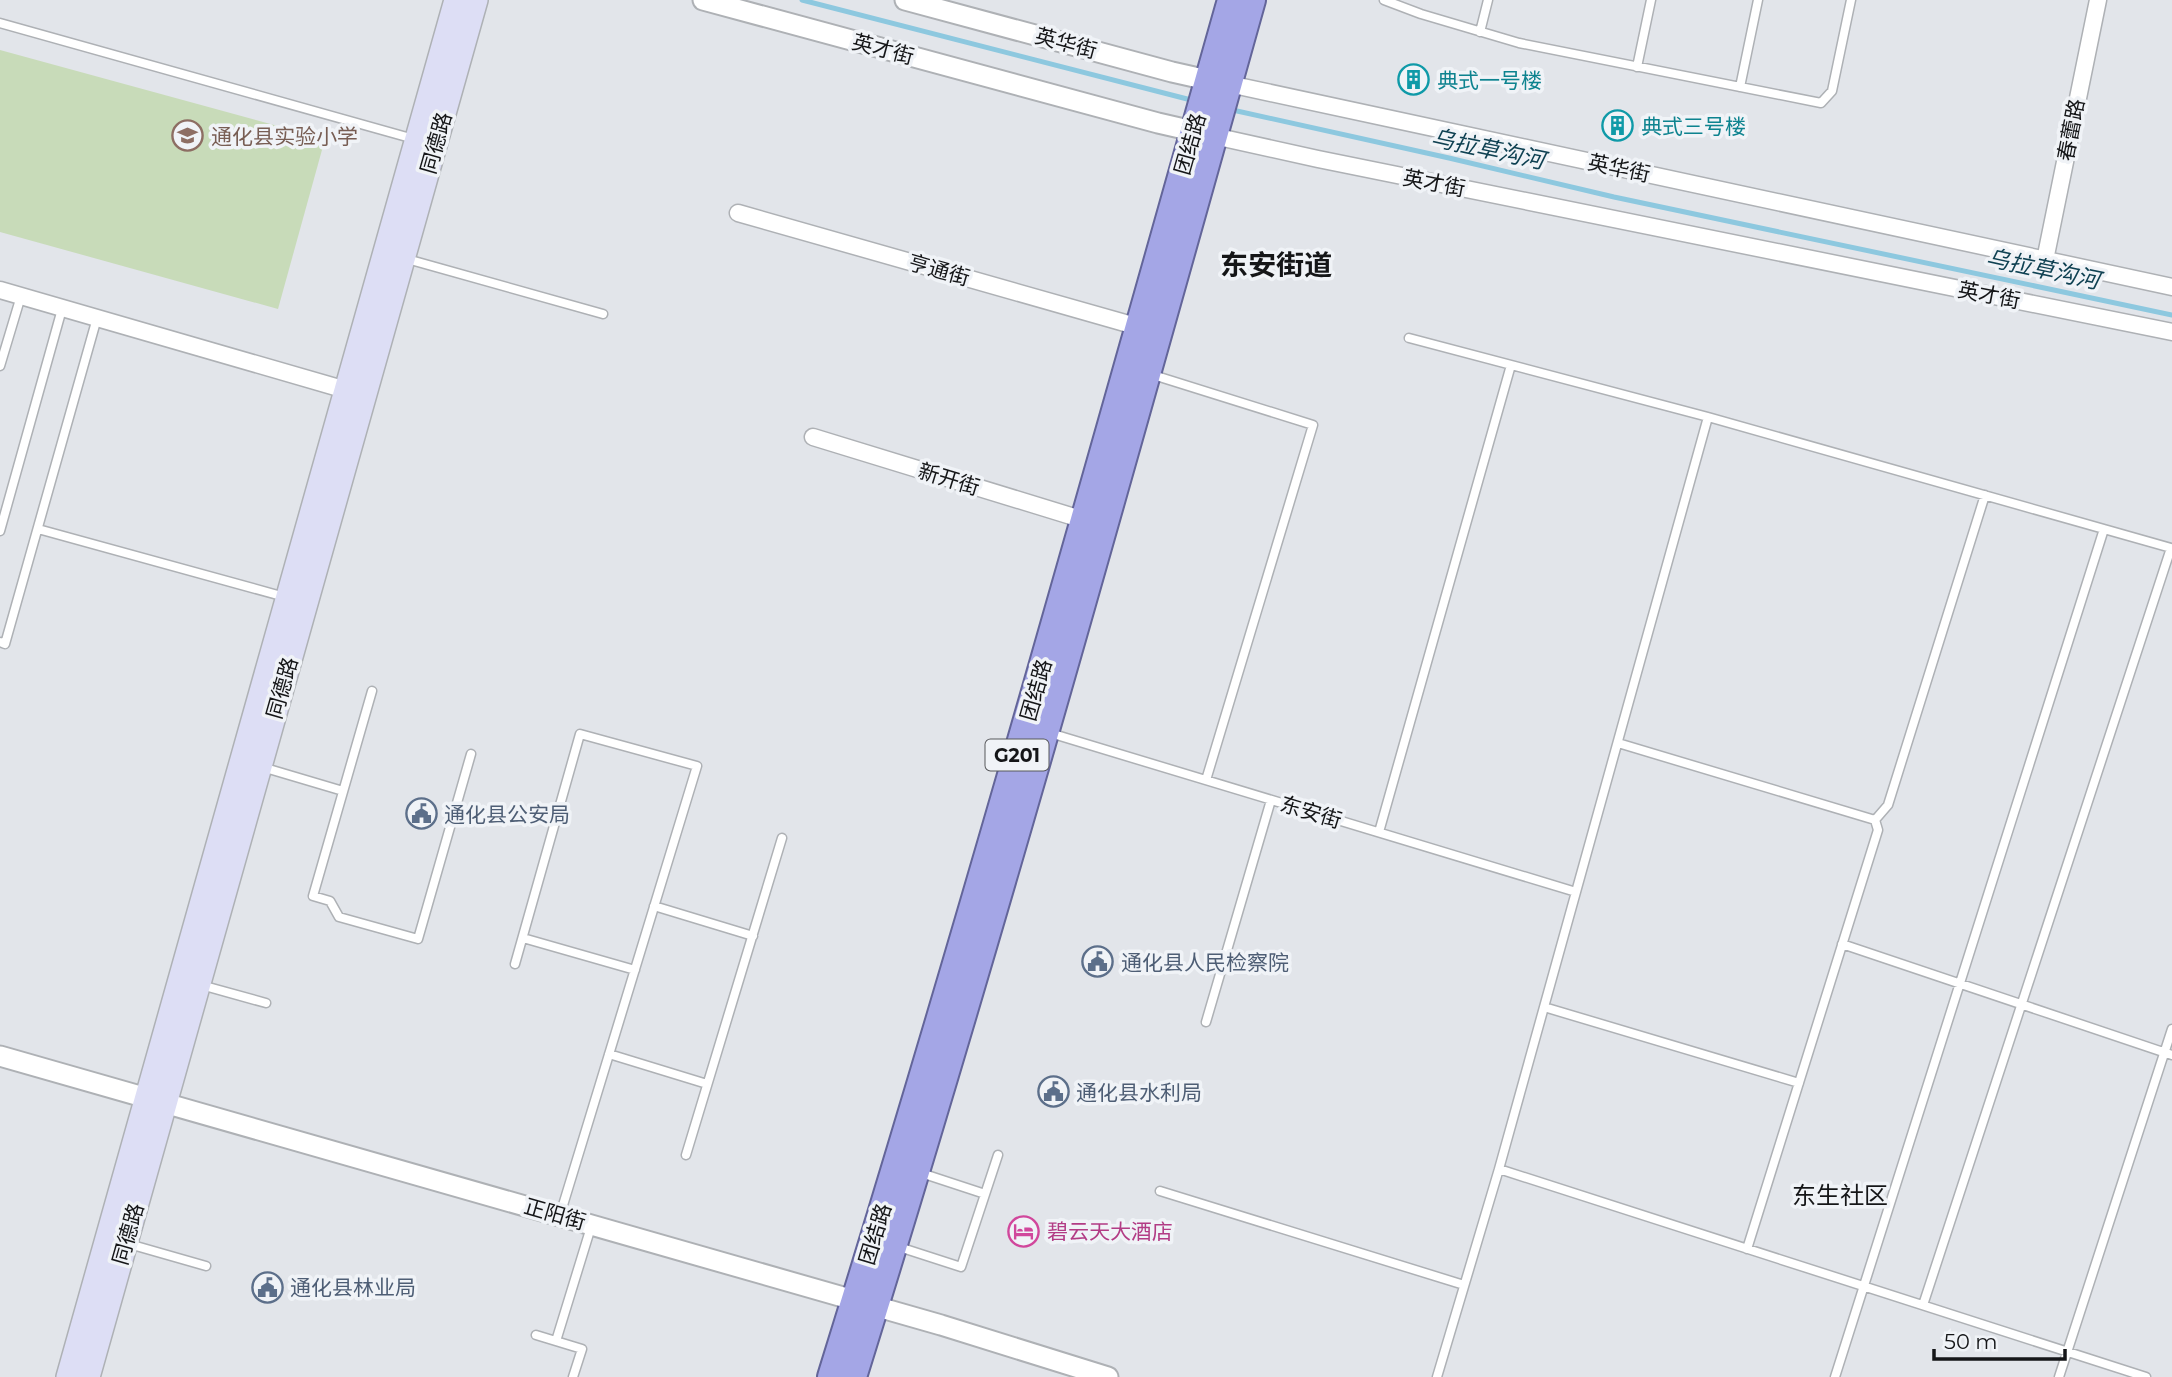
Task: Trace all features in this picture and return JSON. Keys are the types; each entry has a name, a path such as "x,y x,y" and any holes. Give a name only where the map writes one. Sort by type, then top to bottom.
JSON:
{"highway":[{"name":"团结路","path":"831,1377 893,1245 1046,732 1147,373 1218,82 1231,0"},
{"name":"团结路","path":"1218,82 1252,0"},
{"name":"团结路","path":"853,1377 865,1303 945,1001 1139,327 1204,133"}],"main road":[{"name":"同德路","path":"88,1377 126,1243 156,1100 287,598 456,0"},
{"name":"同德路","path":"68,1377 156,1100 199,984 477,0"}],"street":[{"name":"英才街","path":"703,0 1204,133 1330,162 2172,332"},
{"name":"英华街","path":"905,0 1172,72 2172,288"},
{"name":"春蕾路","path":"2045,260 2098,0"},
{"name":"亨通街","path":"738,213 1139,327"},
{"path":"0,290 346,390"},
{"name":"新开街","path":"813,437 1084,520"},
{"name":"正阳街","path":"0,1056 865,1303 1108,1377"}],"lane":[{"path":"1384,0 1520,43 1821,103 1832,92 1851,0"},
{"path":"1480,32 1488,0"},
{"path":"1637,67 1651,0"},
{"path":"1740,87 1758,0"},
{"path":"0,23 417,140"},
{"path":"404,258 603,314"},
{"path":"0,366 21,296"},
{"path":"0,531 62,309"},
{"path":"0,642 5,644 97,318"},
{"path":"1409,338 1708,417 2171,548 1923,1305"},
{"path":"1379,832 1511,365"},
{"path":"1147,373 1313,425 1206,780"},
{"path":"1437,1377 1499,1169 1708,417"},
{"path":"1875,820 1888,805 1985,495"},
{"path":"38,528 287,598"},
{"path":"1835,1377 2104,529"},
{"path":"372,691 313,896 330,901 339,916 418,939 471,754"},
{"name":"东安街","path":"1046,732 1576,892"},
{"path":"515,964 580,734 697,766 560,1216"},
{"path":"1618,743 1875,820"},
{"path":"260,767 343,790"},
{"path":"1206,1022 1271,800"},
{"path":"1747,1249 1878,830 1875,820"},
{"path":"685,1155 782,838"},
{"path":"654,906 752,936"},
{"path":"523,939 635,970"},
{"path":"1842,944 2168,1053"},
{"path":"199,984 266,1003"},
{"path":"1544,1007 1799,1083"},
{"path":"2059,1377 2168,1053 2172,1029"},
{"path":"609,1054 707,1084"},
{"path":"893,1245 961,1267 998,1155"},
{"path":"1499,1169 2146,1377"},
{"path":"916,1172 985,1194"},
{"path":"1160,1191 1464,1285"},
{"path":"556,1341 592,1225"},
{"path":"126,1243 206,1266"},
{"path":"536,1335 582,1349 573,1377"}],"green space":[{"path":"0,50 325,139 278,309 0,232"}],"waterway":[{"name":"乌拉草沟河","path":"802,0 1195,101"},
{"name":"乌拉草沟河","path":"1228,109 1614,197 2172,315"}],"place":[{"name":"典式一号楼","path":"1414,80"},
{"name":"典式三号楼","path":"1618,126"},
{"name":"通化县实验小学","path":"188,136"},
{"name":"通化县公安局","path":"421,814"},
{"name":"通化县人民检察院","path":"1098,962"},
{"name":"通化县水利局","path":"1053,1092"},
{"name":"碧云天大酒店","path":"1024,1231"},
{"name":"通化县林业局","path":"267,1287"}],"district":[{"name":"东安街道","path":"1276,265"},
{"name":"东生社区","path":"1840,1195"}]}
